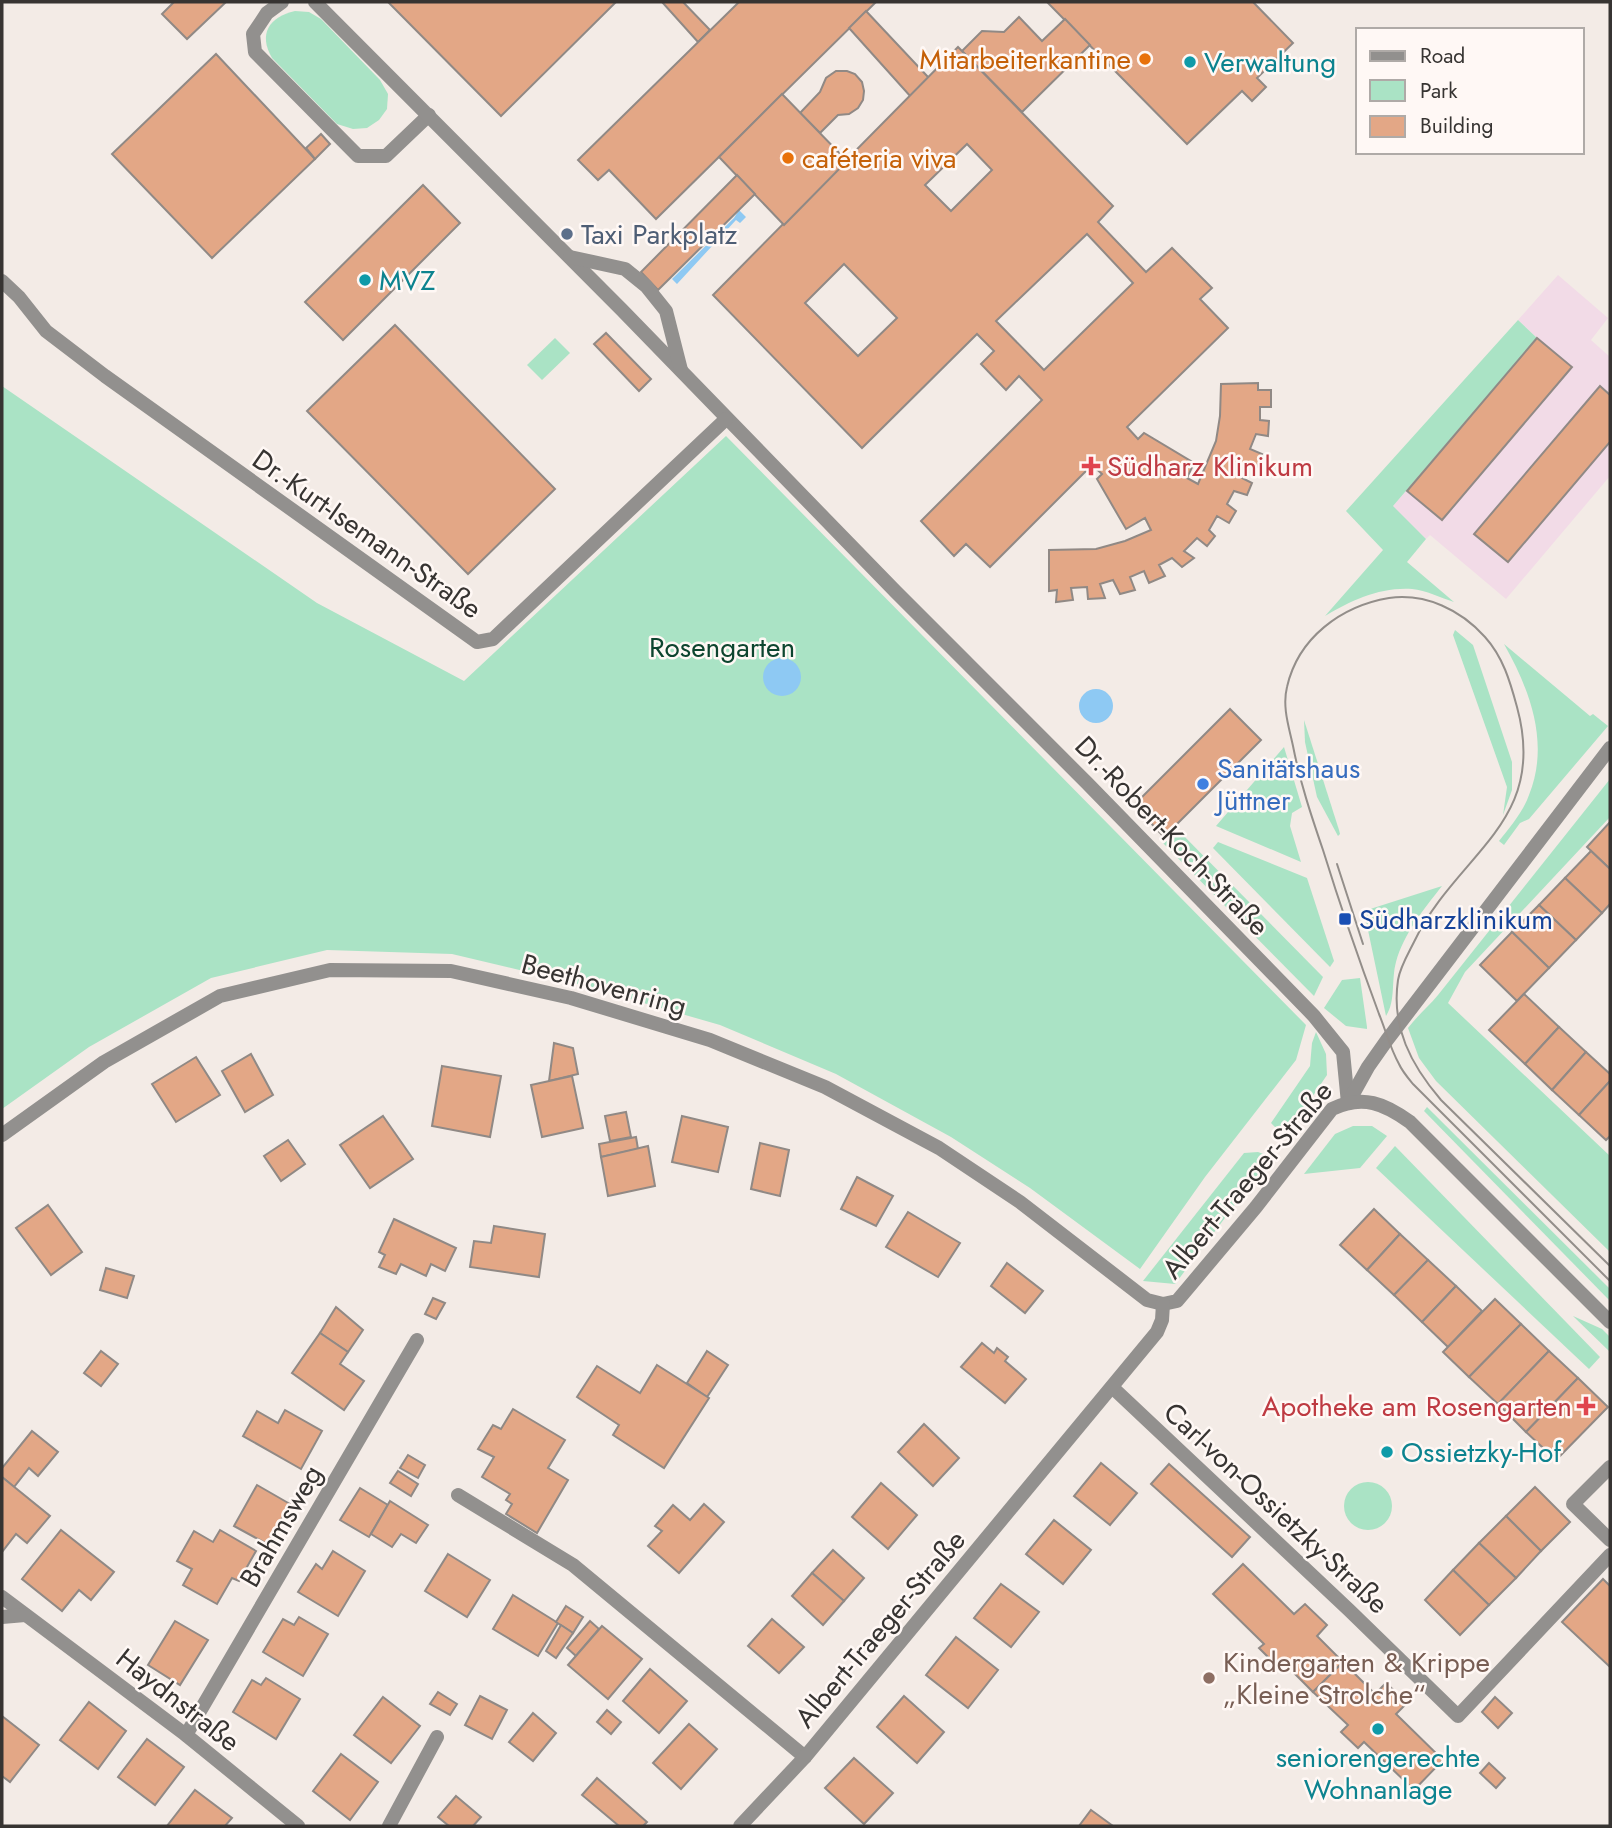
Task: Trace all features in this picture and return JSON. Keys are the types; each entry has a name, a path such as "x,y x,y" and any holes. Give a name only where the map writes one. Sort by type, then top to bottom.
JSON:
{"street":[{"path":"282,2 267,13 253,34 255,52 358,156 386,156 429,115"},
{"name":"Dr.-Robert-Koch-Straße","path":"315,2 682,371 726,419 1314,1016 1343,1052 1348,1103"},
{"name":"Dr.-Robert-Koch-Straße","path":"569,257 625,269 646,286 666,311 682,371"},
{"name":"Dr.-Kurt-Isemann-Straße","path":"2,281 19,297 46,331 105,376 477,642 493,639 726,419"},
{"name":"Albert-Traeger-Straße","path":"740,1826 805,1757 1157,1332 1163,1304 1177,1301 1183,1295 1332,1109 1348,1103 1387,1040 1610,748"},
{"name":"Beethovenring","path":"2,1135 104,1062 220,996 330,970 451,971 571,998 710,1040 825,1087 939,1148 1020,1202 1147,1300 1163,1304"},
{"path":"1348,1103 1363,1101 1380,1104 1410,1122 1610,1322"},
{"name":"Brahmsweg","path":"186,1735 417,1340"},
{"name":"Carl-von-Ossietzky-Straße","path":"1112,1387 1349,1609 1458,1716 1610,1555"},
{"path":"1610,1467 1573,1504 1610,1540"},
{"name":"Albert-Traeger-Straße","path":"458,1495 573,1565 805,1757"},
{"name":"Haydnstraße","path":"2,1597 186,1735 298,1826"},
{"path":"2,1618 25,1615"},
{"path":"389,1826 437,1737"}],"shaded area":[{"path":"1558,275 1608,318 1591,340 1610,357 1610,476 1506,599 1430,535 1426,539 1392,507 1537,338 1518,320"}],"green space":[{"path":"295,11 309,12 321,19 380,80 388,94 387,109 379,120 367,128 353,129 337,124 272,58 266,41 268,28 278,18"},
{"path":"1518,320 1537,338 1393,506 1426,539 1407,562 1454,602 1428,592 1389,590 1356,600 1325,616 1383,550 1346,511"},
{"path":"555,338 570,353 542,380 527,365"},
{"name":"Rosengarten","path":"2,386 317,603 464,681 726,436 1306,1025 1296,1060 1205,1177 1140,1269 1030,1188 951,1137 836,1074 720,1025 574,983 452,954 327,950 211,978 89,1047 2,1109"},
{"path":"1455,630 1473,645 1512,762 1512,790 1503,815 1507,787 1453,635"},
{"path":"1504,644 1590,716 1593,714 1608,726 1529,819 1520,823 1504,845 1499,841 1526,801 1538,756 1529,698"},
{"path":"1304,720 1339,830 1338,836 1317,797 1305,742"},
{"path":"1284,747 1302,807 1292,813 1290,826 1301,862 1216,826"},
{"path":"1610,779 1610,817 1465,972 1448,1003 1610,1156 1610,1252 1436,1081 1419,1058 1408,1028 1438,995"},
{"path":"1176,828 1323,977 1314,996 1162,842"},
{"path":"1218,842 1307,878 1334,961 1330,967 1213,848"},
{"path":"1442,886 1404,941 1395,969 1391,1004 1386,1016 1364,911"},
{"path":"1360,978 1367,1029 1346,1026 1324,1008 1342,980"},
{"path":"1316,1032 1326,1054 1327,1075 1285,1137 1271,1123 1310,1066"},
{"path":"1427,1107 1610,1289 1610,1301 1424,1111"},
{"path":"1353,1126 1372,1126 1387,1136 1360,1168 1304,1174 1335,1134"},
{"path":"1395,1146 1600,1357 1589,1369 1376,1168"},
{"path":"1258,1152 1271,1157 1175,1284 1143,1281 1244,1153"},
{"path":"1573,1316 1602,1329 1610,1337 1610,1352"},
{"path":"1368,1482 1385,1489 1392,1506 1385,1523 1368,1530 1351,1523 1344,1506 1351,1489"}],"water":[{"path":"739,210 746,217 740,223 736,220 677,284 672,279"},
{"path":"782,658 795,664 801,677 795,690 782,696 769,690 763,677 769,664"},
{"path":"1096,689 1108,694 1113,706 1108,718 1096,723 1084,718 1079,706 1084,694"}],"building":[{"path":"174,2 226,2 187,39 162,14"},
{"path":"388,2 616,2 501,116"},
{"path":"662,2 683,2 710,30 698,42"},
{"path":"739,2 876,2 656,219 609,170 598,180 578,160"},
{"name":"Verwaltung","path":"1047,2 1253,2 1293,43 1257,78 1266,87 1252,101 1242,91 1187,144"},
{"path":"866,11 929,78 911,97 849,28"},
{"path":"1019,17 1042,41 1065,19 1090,45 1022,112 962,51 982,31 1004,32"},
{"path":"958,47 1113,206 1098,222 1146,272 1172,248 1212,288 1200,299 1228,328 1127,427 1138,439 1144,433 1194,463 1187,478 1198,484 1216,441 1221,384 1258,383 1258,390 1271,390 1271,407 1260,407 1260,420 1269,421 1268,436 1256,434 1250,449 1262,454 1257,467 1245,463 1240,477 1252,483 1247,495 1234,491 1227,504 1236,511 1229,523 1217,516 1209,530 1215,536 1207,546 1197,538 1184,551 1194,558 1182,567 1172,558 1159,565 1165,576 1149,583 1144,571 1130,577 1135,590 1120,594 1113,580 1100,584 1105,598 1088,599 1087,587 1071,588 1073,600 1056,602 1057,590 1049,591 1049,550 1096,549 1151,530 1145,518 1126,529 1097,479 1102,474 1092,465 990,567 966,544 954,556 921,521 1042,400 1019,376 1006,390 981,364 994,351 977,334 862,448 713,295","holes":["967,144 992,170 951,211 925,185","1087,234 1133,283 1044,370 996,321","844,264 897,318 858,356 805,303"]},
{"path":"216,54 315,159 212,258 112,154"},
{"path":"836,71 855,74 862,82 863,100 858,108 849,114 838,115 820,133 800,113 820,92 826,78"},
{"path":"782,94 847,161 784,225 719,157"},
{"path":"321,134 330,144 315,159 306,148"},
{"path":"737,175 755,194 658,290 641,272"},
{"name":"MVZ","path":"423,185 460,223 343,340 305,302"},
{"path":"395,325 555,489 468,574 307,411"},
{"path":"606,333 651,379 639,391 594,344"},
{"path":"1537,338 1572,367 1442,520 1407,491"},
{"path":"1600,386 1610,395 1610,442 1508,562 1474,534"},
{"path":"1230,709 1261,740 1164,837 1134,805"},
{"path":"1610,822 1610,869 1587,847"},
{"path":"1591,851 1610,869 1610,904 1602,913 1565,878"},
{"path":"1565,878 1602,913 1576,940 1539,905"},
{"path":"1539,905 1576,940 1549,968 1512,932"},
{"path":"1512,932 1549,968 1517,1001 1480,965"},
{"path":"1524,994 1559,1027 1525,1064 1489,1030"},
{"path":"1559,1027 1586,1052 1552,1090 1525,1064"},
{"path":"554,1043 573,1048 578,1074 549,1081"},
{"path":"1586,1052 1610,1074 1610,1081 1579,1115 1552,1090"},
{"path":"251,1054 273,1095 245,1112 222,1071"},
{"path":"196,1057 220,1095 176,1122 152,1084"},
{"path":"442,1066 501,1076 490,1137 432,1126"},
{"path":"572,1076 583,1128 542,1137 531,1085"},
{"path":"1610,1081 1610,1136 1606,1140 1579,1115"},
{"path":"626,1112 631,1137 610,1141 605,1116"},
{"path":"383,1116 413,1159 370,1188 340,1145"},
{"path":"682,1116 728,1127 718,1172 672,1162"},
{"path":"636,1137 638,1149 601,1157 599,1144"},
{"path":"288,1140 305,1164 281,1181 264,1156"},
{"path":"760,1143 789,1150 780,1196 751,1189"},
{"path":"648,1146 655,1186 608,1196 601,1157"},
{"path":"857,1177 893,1196 876,1226 841,1209"},
{"path":"48,1205 82,1252 51,1275 16,1228"},
{"path":"1374,1209 1400,1234 1367,1270 1340,1245"},
{"path":"908,1212 960,1243 938,1277 886,1247"},
{"path":"394,1219 456,1248 445,1271 431,1264 426,1276 401,1264 396,1274 379,1267 385,1255 379,1252"},
{"path":"494,1226 545,1234 539,1277 470,1267 474,1241 491,1243"},
{"path":"1400,1234 1428,1260 1394,1295 1367,1270"},
{"path":"1428,1260 1456,1286 1422,1322 1394,1295"},
{"path":"1007,1263 1043,1291 1025,1313 991,1286"},
{"path":"106,1268 134,1276 127,1298 100,1290"},
{"path":"1456,1286 1482,1311 1448,1347 1422,1322"},
{"path":"433,1298 445,1303 436,1319 425,1314"},
{"path":"1495,1299 1521,1324 1469,1377 1443,1352"},
{"path":"336,1307 363,1330 348,1352 320,1333"},
{"path":"1521,1324 1549,1351 1498,1404 1469,1377"},
{"path":"320,1333 348,1352 340,1364 364,1381 344,1410 292,1373"},
{"path":"982,1343 994,1353 997,1348 1008,1357 1005,1361 1026,1379 1005,1403 961,1367"},
{"path":"101,1351 118,1364 101,1386 84,1373"},
{"path":"707,1351 728,1365 707,1397 687,1383"},
{"path":"1549,1351 1578,1378 1526,1432 1498,1404"},
{"path":"657,1365 709,1398 664,1468 613,1435 619,1425 577,1397 597,1366 640,1393"},
{"path":"1578,1378 1608,1407 1556,1460 1526,1432"},
{"path":"513,1409 565,1440 548,1468 568,1480 537,1533 506,1514 512,1504 506,1500 510,1494 482,1477 494,1457 478,1449 493,1425 501,1429"},
{"path":"285,1410 322,1431 301,1469 243,1436 257,1411 278,1423"},
{"path":"924,1424 959,1458 933,1486 898,1452"},
{"path":"32,1431 58,1452 38,1476 29,1468 14,1487 2,1477 2,1468"},
{"path":"408,1455 425,1465 418,1478 400,1468"},
{"path":"1101,1463 1137,1493 1110,1525 1074,1496"},
{"path":"1169,1464 1250,1537 1232,1557 1151,1484"},
{"path":"398,1471 418,1484 411,1496 390,1483"},
{"path":"2,1477 50,1516 27,1543 16,1534 2,1552"},
{"path":"881,1483 917,1515 888,1549 852,1517"},
{"path":"257,1485 290,1504 267,1544 234,1526"},
{"path":"1535,1487 1570,1522 1541,1551 1506,1516"},
{"path":"360,1488 388,1505 369,1537 340,1520"},
{"path":"390,1501 428,1525 416,1543 401,1534 392,1547 371,1534"},
{"path":"704,1504 724,1522 679,1573 648,1546 662,1531 655,1526 673,1505 690,1520"},
{"path":"1506,1516 1541,1551 1516,1578 1479,1543"},
{"path":"1054,1520 1091,1550 1063,1584 1026,1554"},
{"path":"61,1530 114,1572 91,1600 79,1590 62,1611 22,1579"},
{"path":"220,1530 256,1551 239,1581 232,1578 217,1604 183,1585 192,1569 177,1561 194,1531 213,1542"},
{"path":"1479,1543 1516,1578 1489,1605 1453,1570"},
{"path":"833,1550 864,1578 844,1601 812,1573"},
{"path":"333,1551 365,1571 338,1616 298,1592 316,1564 322,1569"},
{"path":"448,1554 490,1580 467,1617 425,1591"},
{"path":"1243,1564 1294,1614 1305,1604 1327,1625 1317,1636 1343,1662 1313,1692 1280,1659 1275,1664 1259,1648 1264,1644 1213,1594"},
{"path":"1453,1570 1489,1605 1460,1635 1425,1600"},
{"path":"812,1573 844,1601 823,1625 792,1596"},
{"path":"1603,1579 1610,1586 1610,1667 1562,1622"},
{"path":"1001,1584 1039,1612 1011,1647 974,1618"},
{"path":"513,1595 558,1623 538,1656 493,1629"},
{"path":"566,1606 583,1617 573,1633 556,1622"},
{"path":"299,1617 328,1634 303,1676 263,1652 283,1619 294,1625"},
{"path":"772,1619 804,1647 779,1673 748,1646"},
{"path":"175,1621 208,1640 180,1685 148,1665"},
{"path":"590,1621 599,1629 576,1656 567,1648"},
{"path":"561,1625 573,1633 556,1658 546,1651"},
{"path":"602,1626 642,1659 608,1699 568,1665"},
{"path":"956,1637 998,1670 968,1708 926,1675"},
{"name":"seniorengerechte Wohnanlage","path":"1343,1662 1375,1694 1386,1683 1407,1703 1396,1714 1443,1760 1414,1790 1364,1742 1358,1748 1341,1732 1348,1725 1313,1692"},
{"path":"650,1669 687,1701 659,1733 623,1701"},
{"path":"266,1678 300,1699 276,1739 233,1712 252,1680 261,1685"},
{"path":"438,1692 457,1704 450,1715 430,1704"},
{"path":"480,1696 507,1710 492,1739 465,1725"},
{"path":"904,1696 944,1732 917,1763 877,1727"},
{"path":"383,1697 420,1726 391,1763 354,1735"},
{"path":"1495,1697 1512,1713 1498,1728 1482,1712"},
{"path":"89,1702 126,1731 98,1769 60,1740"},
{"path":"607,1710 621,1722 611,1734 597,1722"},
{"path":"533,1713 556,1733 533,1761 509,1742"},
{"path":"2,1716 39,1745 10,1782 2,1776"},
{"path":"689,1724 717,1749 681,1789 653,1763"},
{"path":"147,1739 184,1767 155,1805 118,1777"},
{"path":"341,1754 378,1782 350,1820 313,1791"},
{"path":"854,1758 893,1793 864,1824 825,1788"},
{"path":"1489,1763 1505,1778 1496,1788 1480,1773"},
{"path":"597,1778 647,1822 643,1826 619,1826 582,1795"},
{"path":"195,1790 232,1818 225,1826 167,1826"},
{"path":"456,1796 481,1817 473,1826 449,1826 438,1817"},
{"path":"1091,1810 1113,1826 1079,1826"}],"tram line":[{"path":"1610,1266 1430,1087 1412,1059 1398,1014 1399,975 1414,942 1432,911 1494,835 1510,809 1520,780 1524,747 1517,707 1505,670 1497,653 1476,627 1442,606 1403,597 1371,602 1354,608 1324,627 1311,639 1293,669 1287,687 1286,709 1310,811 1391,1046 1413,1084 1610,1281"},
{"path":"1337,864 1363,944"}],"place":[{"name":"Mitarbeiterkantine","path":"1145,59"},
{"name":"Verwaltung","path":"1190,62"},
{"name":"caféteria viva","path":"788,158"},
{"name":"Taxi Parkplatz","path":"567,234"},
{"name":"MVZ","path":"365,280"},
{"name":"Südharz Klinikum","path":"1091,466"},
{"name":"Sanitätshaus Jüttner","path":"1203,784"},
{"name":"Südharzklinikum","path":"1345,919"},
{"name":"Apotheke am Rosengarten","path":"1586,1406"},
{"name":"Ossietzky-Hof","path":"1387,1452"},
{"name":"Kindergarten & Krippe „Kleine Strolche“","path":"1209,1678"},
{"name":"seniorengerechte Wohnanlage","path":"1378,1729"}]}
